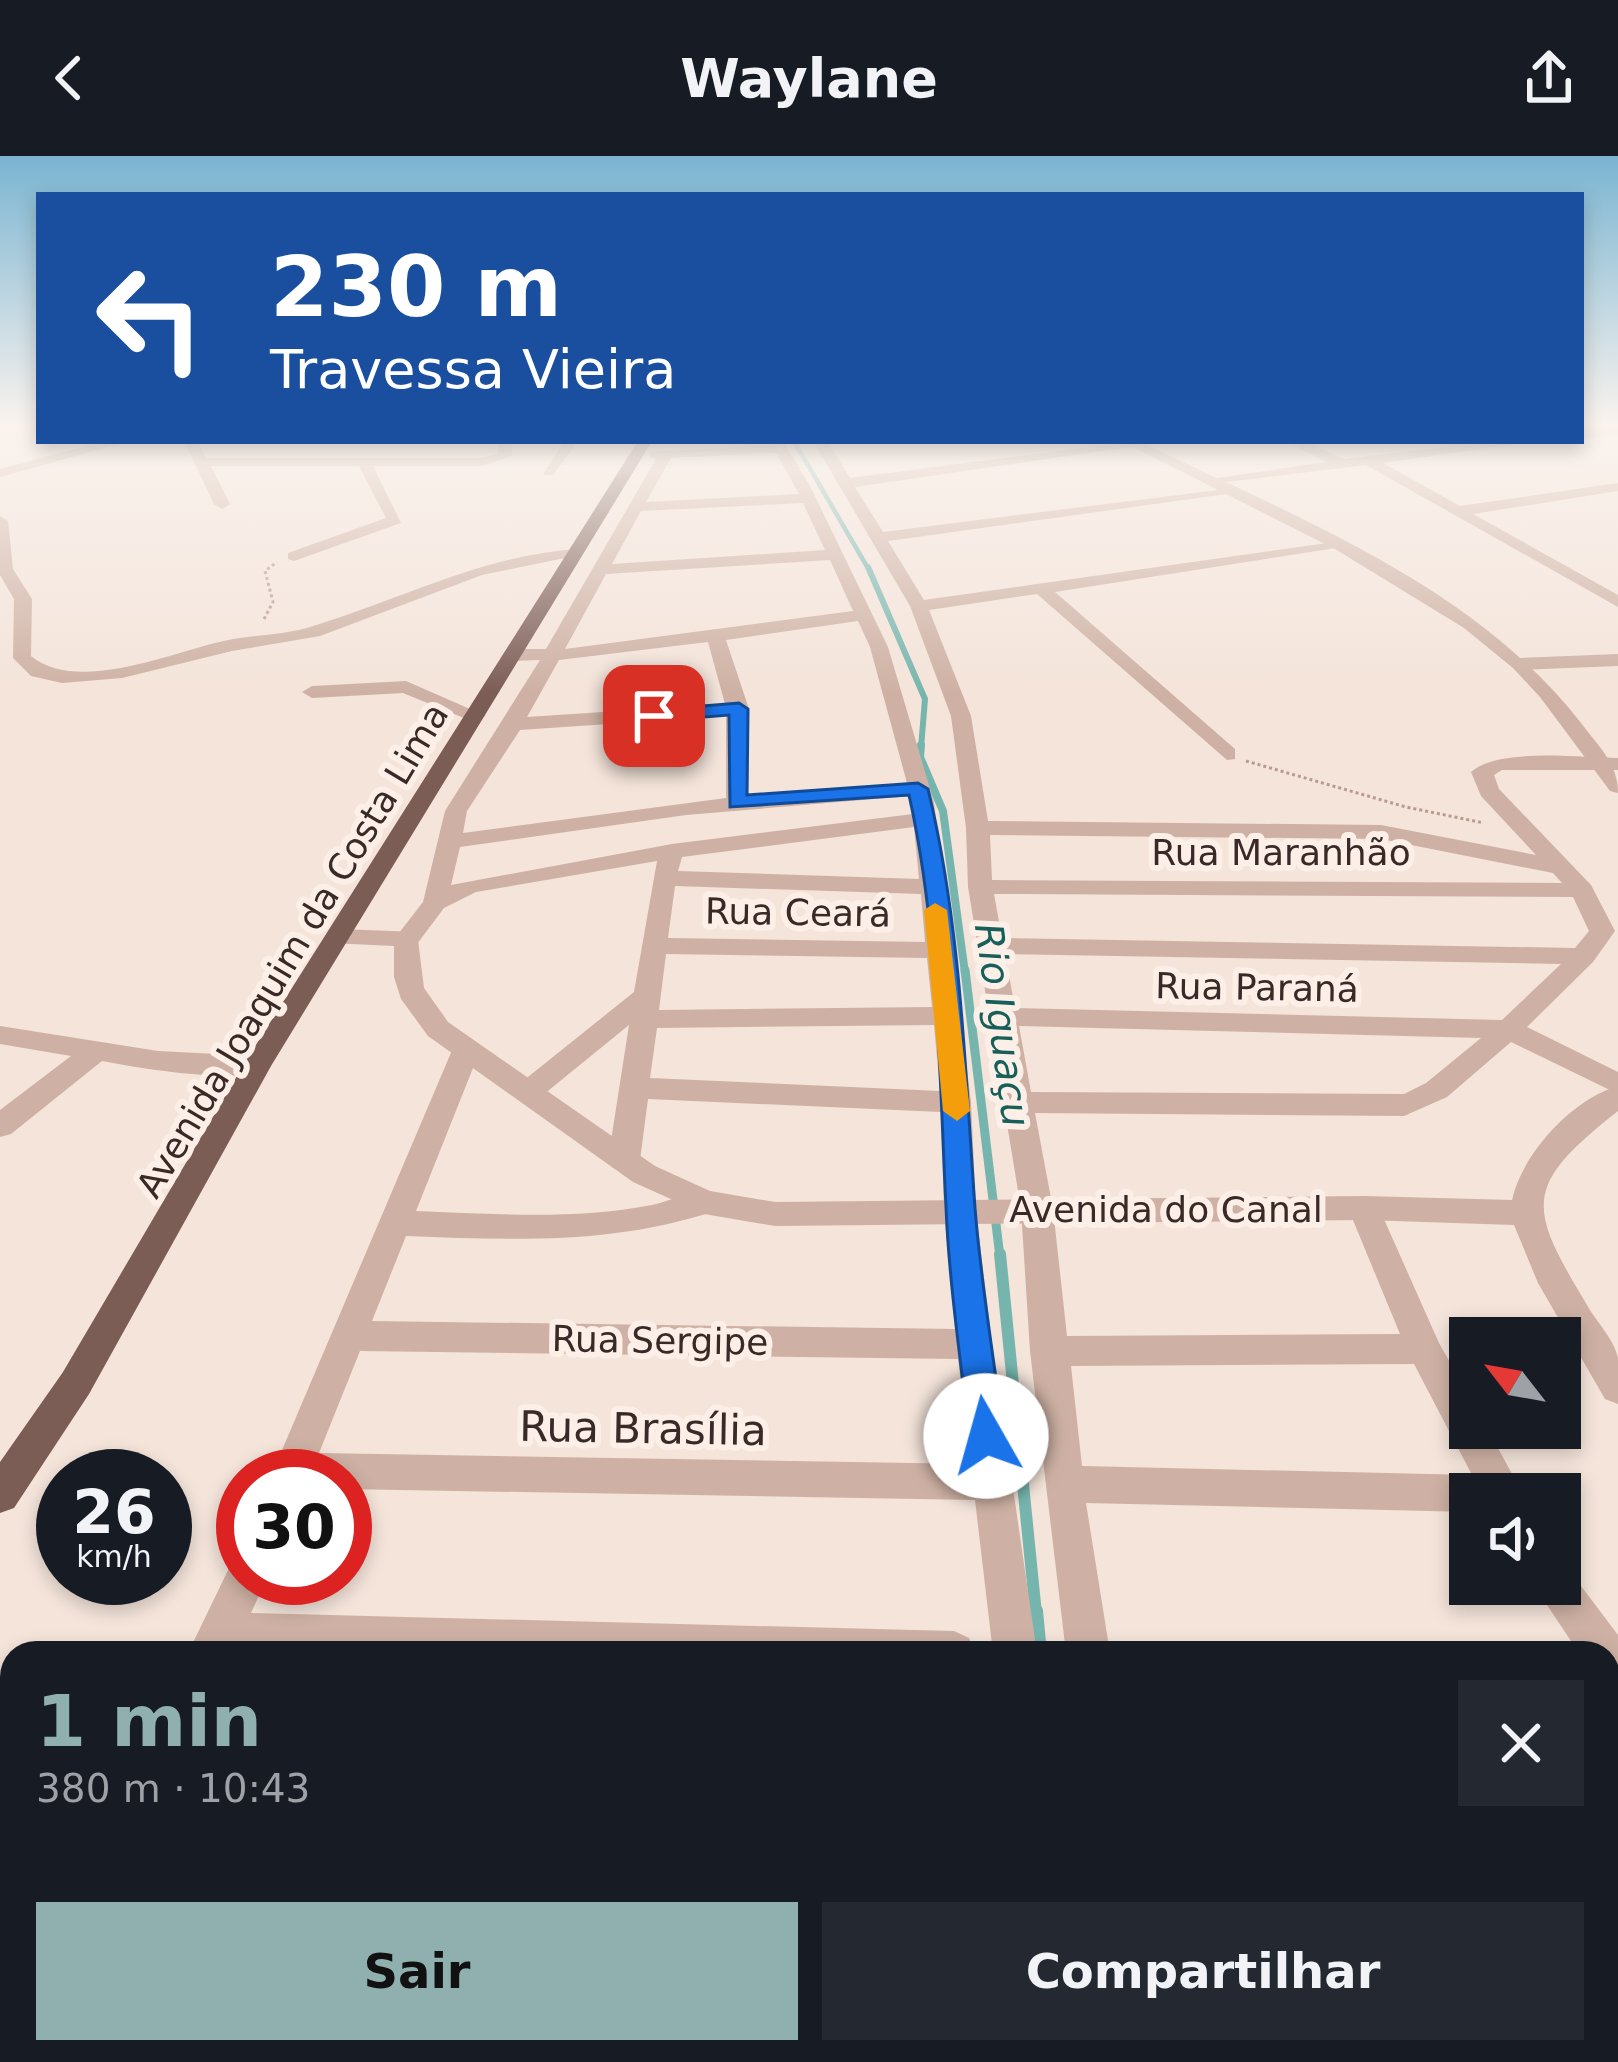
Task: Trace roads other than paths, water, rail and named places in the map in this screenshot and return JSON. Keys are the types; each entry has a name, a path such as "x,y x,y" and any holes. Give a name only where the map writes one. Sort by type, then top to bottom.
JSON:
{"main road":[{"name":"Avenida Joaquim da Costa Lima","path":"0,1496 76,1383 257,1066 514,655 586,562 608,516"}],"street":[{"path":"294,556 392,523 393,516"},
{"path":"435,903 456,811 513,724 550,656 586,562 627,516"},
{"path":"815,516 879,647 926,819 956,1102 974,1344 1013,1641"},
{"path":"865,516 919,606 953,686 1033,1209 1086,1641"},
{"path":"876,538 1048,516"},
{"path":"1282,516 1341,545 1470,624 1520,664 1608,764 1618,786"},
{"path":"1461,516 1618,602"},
{"path":"0,521 5,569 23,599 22,658 33,670 88,676 307,634 519,560 832,556"},
{"path":"919,606 1341,545"},
{"path":"1038,586 1227,754"},
{"path":"514,655 550,656 861,614"},
{"path":"713,634 734,683 739,709 737,802"},
{"path":"0,663 22,658"},
{"path":"1520,664 1618,660"},
{"path":"312,692 406,687 476,716"},
{"path":"491,691 530,693"},
{"path":"513,724 739,709"},
{"path":"1016,1102 1374,1106 1422,1100 1508,1028 1584,956 1602,931 1582,890 1489,791 1482,778 1489,765 1608,764"},
{"path":"446,842 737,802 918,789"},
{"path":"704,1202 624,1160 418,1011 404,977 408,938 435,903 469,886 668,865 926,819"},
{"path":"978,828 1381,832 1445,841 1562,868"},
{"path":"668,865 932,886"},
{"path":"624,1160 668,865"},
{"name":"Rua Maranhão","path":"980,886 1582,890"},
{"path":"339,937 408,938"},
{"name":"Rua Ceará","path":"655,946 941,950"},
{"path":"991,946 1584,956"},
{"path":"528,1092 646,1007 946,1016"},
{"name":"Rua Paraná","path":"1005,1017 1508,1028"},
{"path":"1508,1028 1618,1084"},
{"path":"0,1035 158,1061 257,1066"},
{"path":"301,1449 466,1048"},
{"path":"0,1126 95,1052"},
{"path":"634,1088 956,1102"},
{"path":"1618,1096 1555,1144 1533,1176 1526,1213 1550,1273 1618,1388"},
{"path":"394,1222 615,1228 663,1219 704,1202"},
{"name":"Avenida do Canal","path":"704,1202 776,1214 1364,1208 1526,1213"},
{"path":"1364,1208 1424,1349 1492,1473"},
{"name":"Rua Sergipe","path":"346,1336 974,1344"},
{"path":"1048,1351 1424,1349"},
{"name":"Rua Brasília","path":"372,1474 993,1482"},
{"path":"1064,1484 1449,1493"},
{"path":"217,1641 234,1605"},
{"path":"1569,1605 1596,1641"}],"waterway":[{"name":"Rio Iguaçu","path":"838,516 869,570"},
{"name":"Rio Iguaçu","path":"868,567 925,699 921,748"},
{"name":"Rio Iguaçu","path":"921,745 920,757 943,811 965,973"},
{"name":"Rio Iguaçu","path":"965,970 1000,1257"},
{"name":"Rio Iguaçu","path":"1000,1254 1036,1614"},
{"name":"Rio Iguaçu","path":"1036,1611 1039,1641"}]}
